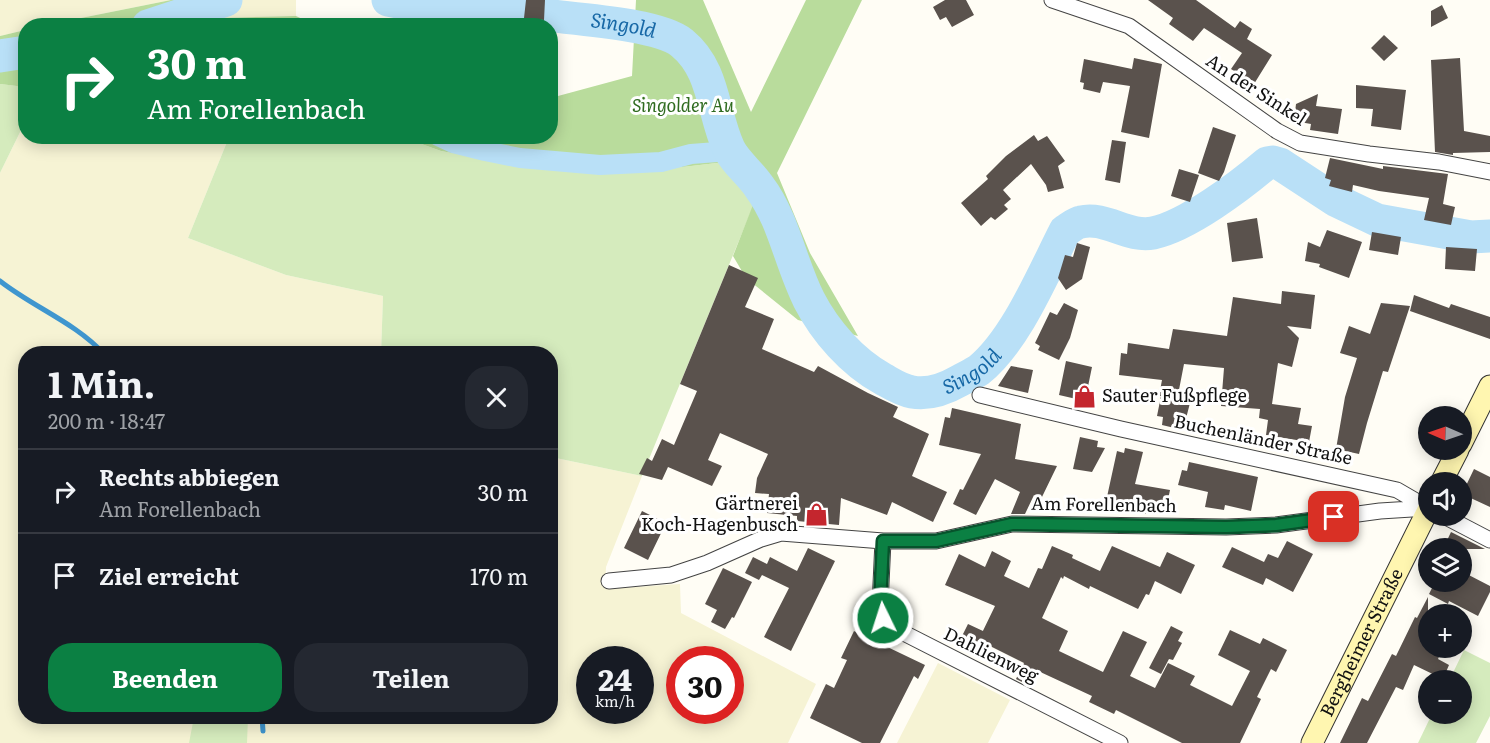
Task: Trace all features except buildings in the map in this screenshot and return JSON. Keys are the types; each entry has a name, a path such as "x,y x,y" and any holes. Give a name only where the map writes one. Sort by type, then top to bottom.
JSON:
{"street":[{"name":"An der Sinkel","path":"1052,0 1129,26 1277,131 1300,143 1439,162 1490,172"},
{"path":"1472,422 1490,386"},
{"name":"Buchenländer Straße","path":"980,395 1396,490 1418,503"},
{"name":"Am Forellenbach","path":"609,581 671,575 781,533 883,541 936,541 1012,524 1226,527 1276,525 1380,511 1418,509"},
{"name":"Bergheimer Straße","path":"1312,743 1420,526"},
{"path":"1463,526 1490,540"},
{"name":"Dahlienweg","path":"883,541 880,605 883,618 894,628 1120,743"}],"shaded area":[{"path":"0,0 171,0 81,18 18,18 18,32 0,36"},
{"path":"214,0 296,0 296,16 219,18"},
{"path":"18,136 18,144 226,144 188,238 286,275 383,296 381,346 18,346 18,724 558,724 558,458 642,476 606,567 605,589 680,584 681,613 744,646 666,646 666,724 744,724 744,646 816,684 788,743 0,743 0,173"},
{"path":"938,663 1010,700 988,743 897,743"}],"green space":[{"path":"171,0 214,0 219,18 81,18"},
{"name":"Singolder Au","path":"636,0 703,0 751,112 806,0 862,0 777,173 810,253 858,336 798,320 746,278 733,256 758,192 734,161 631,173 522,166 441,151 422,144 558,144 558,96 632,76"},
{"path":"296,16 300,18 219,18"},
{"path":"18,32 18,86 0,84 0,36"},
{"path":"0,84 18,86 18,136 0,173"},
{"path":"226,144 422,144 441,151 522,166 631,173 734,161 759,192 642,476 558,458 558,346 381,346 383,296 286,275 188,238"},
{"path":"1472,654 1490,663 1490,716 1476,743 1418,743 1427,724 1472,724 1472,670 1454,670 1460,658 1472,658"},
{"path":"193,724 248,724 247,743 189,743"}],"waterway":[{"name":"Singold","path":"172,18 226,0"},
{"name":"Singold","path":"388,0 434,9 524,13"},
{"name":"Singold","path":"544,15 616,23 655,31 682,43 693,54 712,92 729,149 770,203 804,290 816,312 831,334 850,355 883,379 908,391 918,393 936,391 979,370 1005,342 1028,305 1065,231 1077,223 1099,222 1144,234 1167,229 1213,204 1267,163 1280,164 1335,200 1377,220 1471,237 1490,236"},
{"name":"Singold","path":"0,56 18,53"},
{"path":"457,144 520,158 600,165 661,162 691,154 730,151"},
{"path":"0,281 81,333 96,346"},
{"path":"262,724 263,731"}],"place":[{"name":"Sauter Fußpflege","path":"1084,396"},
{"name":"Gärtnerei Koch-Hagenbusch","path":"816,514"}],"route":[{"path":"883,618 880,605 883,541 936,541 1012,524 1226,527 1276,525 1334,517"}]}
